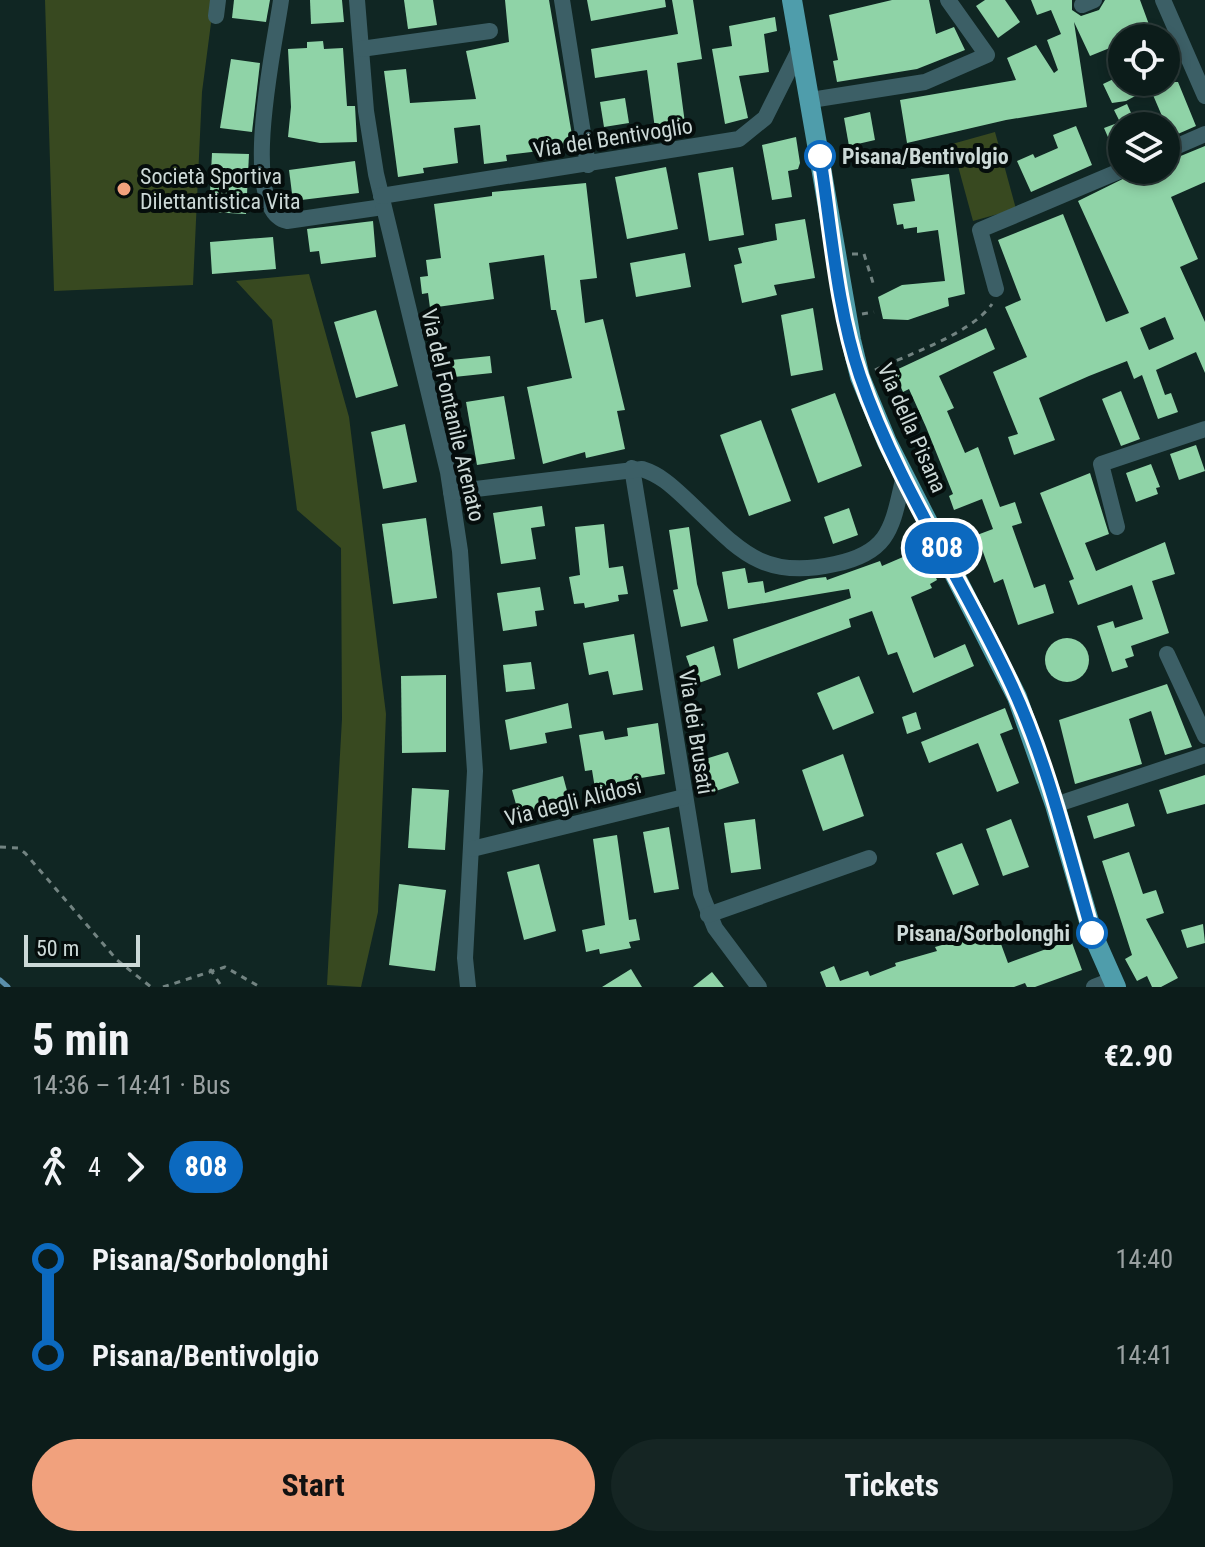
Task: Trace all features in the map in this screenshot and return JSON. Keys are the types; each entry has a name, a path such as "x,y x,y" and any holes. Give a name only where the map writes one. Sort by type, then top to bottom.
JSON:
{"main road":[{"name":"Via della Pisana","path":"792,0 860,377 904,476 1010,682 1055,805 1107,985"}],"street":[{"name":"Via dei Bentivoglio","path":"281,0 261,148 269,209 279,219 287,221 744,137 765,118 801,46"},
{"name":"Via del Fontanile Arenato","path":"357,0 382,202 451,492 473,699 472,849 465,943 468,987"},
{"path":"562,0 588,165"},
{"path":"811,100 925,82 987,55 948,0"},
{"path":"1163,0 1205,96"},
{"path":"361,49 490,31"},
{"path":"1180,145 1205,134"},
{"path":"996,289 980,230 1108,176"},
{"path":"1117,527 1101,464 1205,429"},
{"path":"451,492 632,468 649,471 666,481 753,556 774,568 789,570 837,564 877,548 890,529 904,476"},
{"name":"Via dei Brusati","path":"632,468 700,889 708,915 759,987"},
{"path":"1167,654 1205,736"},
{"path":"1055,805 1205,755"},
{"name":"Via degli Alidosi","path":"472,849 684,797"},
{"path":"708,915 869,858"}],"path":[{"path":"836,255 864,254 874,286"},
{"path":"860,377 984,315 996,297 996,289"},
{"path":"0,847 10,846 25,853 117,960 151,987"},
{"path":"163,987 210,969 230,968 260,987"},
{"path":"210,969 222,987"}],"green space":[{"name":"Società Sportiva Dilettantistica Vita","path":"45,0 214,0 202,92 193,285 54,291"},
{"path":"995,132 1016,209 973,221 952,144"},
{"path":"309,274 349,417 386,714 378,912 361,987 327,985 342,719 341,548 297,510 272,320 236,281"}],"building":[{"path":"234,0 270,0 266,22 232,18"},
{"path":"310,0 342,0 344,22 311,24"},
{"path":"404,0 433,0 437,25 408,29"},
{"path":"505,0 549,0 574,147 506,155 507,161 484,164 480,125 454,128 458,163 423,168 424,173 398,177 384,71 406,69 410,103 476,99 466,51 509,42"},
{"path":"587,0 665,0 666,7 591,21"},
{"path":"672,0 693,0 702,59 677,63 686,131 656,136 647,70 595,78 591,49 678,34"},
{"path":"892,0 929,0 936,34 954,27 965,50 917,69 837,82 833,61 838,60 829,15"},
{"path":"985,0 1005,0 1020,22 998,38 976,6"},
{"path":"1031,0 1072,0 1072,10 1081,16 1099,10 1105,0 1140,0 1149,24 1108,24 1108,49 1090,56 1074,22 1087,107 1006,120 907,143 900,100 1016,80 1007,58 1036,45 1054,73 1058,70 1047,40 1061,34 1051,10 1037,15"},
{"path":"775,17 777,31 764,34 769,72 739,76 748,118 725,124 712,49 732,46 729,26"},
{"path":"323,41 324,49 343,48 347,106 355,106 357,142 320,143 288,137 291,107 288,49 307,48 307,42"},
{"path":"231,59 260,63 252,132 220,128"},
{"path":"1180,87 1196,126 1180,133 1180,112 1160,112 1153,96 1180,96"},
{"path":"1109,96 1135,96 1126,101 1112,103"},
{"path":"625,98 629,123 604,127 600,102"},
{"path":"1127,104 1131,112 1115,112"},
{"path":"870,112 875,140 849,146 844,118"},
{"path":"1076,126 1092,165 1031,192 1017,161 1033,154 1035,158 1058,148 1053,135"},
{"path":"796,137 800,163 798,169 788,171 792,197 772,200 762,145"},
{"path":"1205,146 1205,182 1171,197 1198,259 1180,267 1205,322 1205,373 1196,352 1156,370 1165,395 1171,393 1178,412 1158,419 1142,375 1134,379 1127,361 1089,376 1039,398 1055,440 1014,455 1008,437 1018,434 993,372 1027,357 1005,307 1021,300 998,240 1063,214 1106,322 1129,313 1078,201 1113,184 1180,184 1180,156","holes":["1165,317 1174,339 1149,350 1140,328"]},
{"path":"212,153 249,154 246,214 209,212"},
{"path":"355,161 359,193 293,201 289,170"},
{"path":"666,167 678,229 627,239 615,177"},
{"path":"733,167 744,235 709,241 698,173"},
{"path":"949,174 965,294 948,298 949,306 908,320 883,319 878,297 902,285 945,281 938,230 917,233 917,227 904,229 903,224 897,225 893,204 915,201 911,179"},
{"path":"586,183 597,278 580,280 585,323 603,319 625,410 617,411 625,449 586,458 585,452 543,464 527,387 572,378 556,310 551,310 544,255 489,263 494,299 430,308 428,293 422,294 420,277 428,276 426,260 441,258 434,204 492,196 492,192"},
{"path":"805,219 815,278 774,285 777,295 742,303 734,265 742,263 738,248 777,240 775,224"},
{"path":"373,221 376,257 321,264 319,251 310,252 307,229"},
{"path":"273,237 276,269 212,274 210,242"},
{"path":"685,253 691,287 636,297 630,263"},
{"path":"813,308 823,370 791,376 781,315"},
{"path":"376,310 398,386 356,398 334,322"},
{"path":"986,328 995,349 939,376 954,408 947,411 965,453 978,447 1000,507 1015,502 1022,523 1012,526 1034,588 1045,584 1054,613 1018,625 1003,579 994,583 977,535 993,529 982,499 954,510 949,496 953,494 926,427 909,389 903,392 894,371"},
{"path":"490,356 492,373 454,377 451,360"},
{"path":"1121,391 1140,439 1121,446 1102,399"},
{"path":"835,393 862,466 818,483 791,409"},
{"path":"504,396 515,459 477,465 466,402"},
{"path":"761,420 791,501 749,516 720,435"},
{"path":"405,424 417,482 383,489 371,432"},
{"path":"1196,445 1205,471 1179,480 1170,454"},
{"path":"1151,464 1160,487 1156,488 1158,494 1136,502 1126,473"},
{"path":"1090,473 1109,534 1085,543 1096,571 1165,542 1175,574 1152,581 1169,633 1131,646 1134,656 1125,659 1128,667 1112,672 1097,626 1113,621 1115,628 1143,619 1132,585 1078,605 1069,581 1074,579 1040,493"},
{"path":"542,506 545,526 531,528 536,559 501,564 493,513"},
{"path":"849,508 858,535 833,544 824,517"},
{"path":"426,518 437,598 393,604 382,524"},
{"path":"604,524 609,568 623,566 628,594 618,595 619,601 585,608 584,603 574,604 569,577 580,575 575,527"},
{"path":"689,527 697,584 708,621 681,627 673,590 678,589 669,530"},
{"path":"918,538 937,580 930,584 932,588 911,597 934,658 965,644 974,666 913,693 897,652 888,655 872,611 849,619 851,627 738,669 733,639 851,598 849,589 728,609 722,572 745,568 748,583 763,581 765,593 809,579 826,577 827,580 880,561 882,566 910,554 905,543"},
{"path":"540,587 544,610 535,611 537,626 503,631 497,593"},
{"path":"634,634 643,690 613,695 608,671 589,675 583,643"},
{"path":"1067,638 1082,645 1089,660 1082,675 1067,682 1052,675 1045,660 1052,645"},
{"path":"714,646 721,675 696,684 686,656"},
{"path":"531,662 535,689 506,692 503,665"},
{"path":"446,675 446,752 402,753 401,676"},
{"path":"859,676 874,713 833,730 817,693"},
{"path":"1167,684 1192,747 1165,755 1151,711 1129,719 1142,764 1075,784 1059,720"},
{"path":"568,703 572,728 545,733 547,743 510,750 505,720"},
{"path":"1005,708 1013,729 1000,734 1019,783 997,792 978,743 929,763 921,742"},
{"path":"916,712 921,729 907,734 902,717"},
{"path":"658,723 665,774 617,782 620,797 597,801 592,770 585,771 579,735 603,731 605,740 628,736 627,728"},
{"path":"728,752 739,783 713,792 702,760"},
{"path":"843,754 864,816 823,831 802,770"},
{"path":"1205,775 1205,804 1167,814 1159,790"},
{"path":"563,776 570,802 519,815 512,790"},
{"path":"412,788 449,790 445,850 408,848"},
{"path":"1128,803 1135,826 1094,839 1087,816"},
{"path":"755,819 761,869 731,873 724,823"},
{"path":"1011,819 1029,867 1003,876 986,829"},
{"path":"669,827 679,889 654,893 643,832"},
{"path":"617,835 629,920 636,919 640,940 629,942 631,948 600,954 599,949 586,952 582,930 605,925 593,839"},
{"path":"962,843 979,885 953,895 936,853"},
{"path":"1129,852 1143,894 1156,890 1164,913 1146,919 1178,978 1161,987 1152,987 1147,976 1137,981 1125,959 1132,955 1102,861"},
{"path":"539,864 556,931 524,940 507,872"},
{"path":"399,884 446,890 435,971 389,965"},
{"path":"1203,924 1205,943 1187,948 1181,930"},
{"path":"994,925 1008,963 1071,940 1082,970 1035,987 1027,987 1025,983 1014,987 826,987 820,972 834,966 840,981 868,971 870,976 896,966 895,963 937,951 935,947 977,935 976,932"},
{"path":"631,969 642,987 602,987"},
{"path":"712,972 724,987 693,987"}],"waterway":[{"path":"0,980 8,987"}],"bus line":[{"name":"808","path":"820,156 853,353 860,377 887,442 1017,697 1035,742 1092,933"}],"place":[{"name":"Pisana/Bentivolgio","path":"820,156"},
{"name":"Società Sportiva Dilettantistica Vita","path":"124,189"},
{"name":"Pisana/Sorbolonghi","path":"1092,933"}]}
